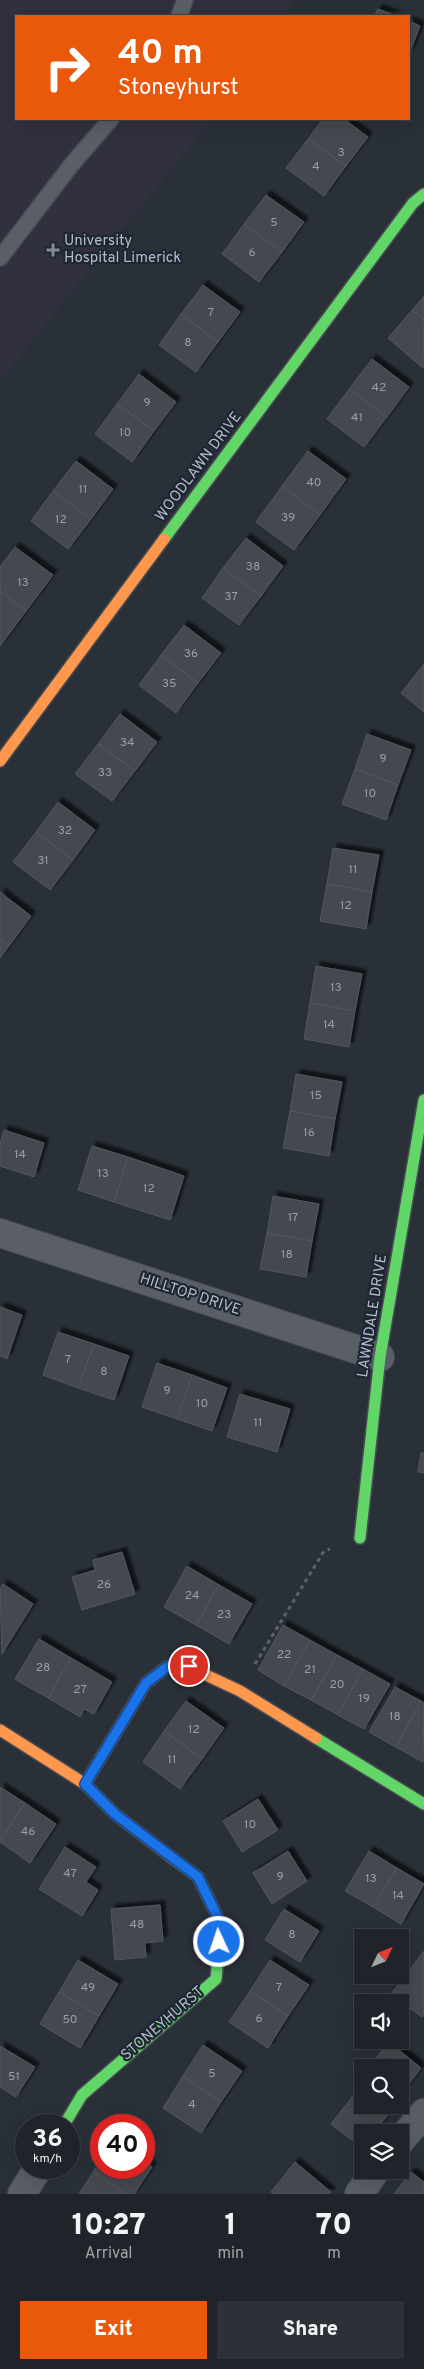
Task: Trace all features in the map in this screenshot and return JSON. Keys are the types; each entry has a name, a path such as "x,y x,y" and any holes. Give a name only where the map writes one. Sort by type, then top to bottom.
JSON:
{"street":[{"name":"WOODLAWN DRIVE","path":"0,761 413,203 424,194"},
{"name":"LAWNDALE DRIVE","path":"360,1538 380,1357 424,1100"},
{"name":"HILLTOP DRIVE","path":"0,1233 380,1357"},
{"path":"85,1784 146,1683 167,1667 189,1666 240,1691 424,1804"},
{"name":"STONEYHURST","path":"0,1730 85,1784 115,1814 198,1877 221,1924 216,1979 82,2095 71,2114"},
{"path":"409,2130 424,2113"},
{"path":"22,2194 31,2179"},
{"path":"359,2194 370,2179"}],"lane":[{"path":"179,15 185,0"},
{"path":"0,258 72,164 110,120"}],"path":[{"path":"240,1691 324,1551 360,1538"}],"shaded area":[{"name":"University Hospital Limerick","path":"0,0 294,0 285,15 15,15 15,120 211,120 0,381"}],"building":[{"path":"378,9 393,15 375,15"},
{"path":"410,21 420,26 410,51"},
{"path":"322,120 345,120 368,137 346,166 308,139"},
{"path":"308,139 346,166 324,196 286,168"},
{"path":"266,195 304,222 282,252 244,224"},
{"path":"244,224 282,252 259,282 222,254"},
{"path":"203,285 240,312 218,342 181,314"},
{"path":"424,296 424,320 412,310"},
{"path":"412,310 424,320 423,368 388,338"},
{"path":"181,314 218,342 196,372 159,345"},
{"path":"372,359 409,387 387,417 349,389"},
{"path":"139,374 176,402 154,431 117,404"},
{"path":"349,389 387,417 364,447 327,419"},
{"path":"117,404 154,431 132,462 95,434"},
{"path":"308,451 346,479 320,515 282,486"},
{"path":"76,461 113,489 91,519 53,491"},
{"path":"282,486 320,515 294,550 256,522"},
{"path":"53,491 91,519 68,549 31,521"},
{"path":"246,538 283,566 261,596 223,568"},
{"path":"15,547 53,575 26,611 0,591 0,567"},
{"path":"223,568 261,596 239,625 202,598"},
{"path":"0,591 26,611 0,646"},
{"path":"184,625 221,653 198,683 161,655"},
{"path":"161,655 198,683 176,713 139,685"},
{"path":"424,664 424,712 401,693"},
{"path":"120,714 157,742 135,771 98,744"},
{"path":"367,734 411,750 398,785 355,769"},
{"path":"98,744 135,771 112,801 75,774"},
{"path":"355,769 398,785 386,820 342,804"},
{"path":"58,802 95,830 73,860 36,832"},
{"path":"36,832 73,860 50,890 13,862"},
{"path":"333,848 379,855 372,892 327,884"},
{"path":"327,884 372,892 366,929 320,921"},
{"path":"0,892 31,916 9,946 0,939"},
{"path":"0,939 9,946 0,958"},
{"path":"316,966 362,974 355,1011 310,1003"},
{"path":"310,1003 355,1011 349,1047 304,1039"},
{"path":"296,1074 342,1082 335,1119 290,1111"},
{"path":"290,1111 335,1119 329,1156 283,1148"},
{"path":"4,1130 44,1143 34,1177 0,1166 0,1144"},
{"path":"92,1146 128,1157 114,1202 78,1190"},
{"path":"128,1157 184,1176 170,1220 114,1202"},
{"path":"273,1196 319,1204 312,1241 267,1233"},
{"path":"267,1233 312,1241 306,1277 260,1269"},
{"path":"0,1307 22,1315 7,1359 0,1356"},
{"path":"58,1332 94,1344 78,1388 43,1375"},
{"path":"94,1344 129,1356 114,1400 78,1388"},
{"path":"157,1363 192,1375 177,1419 142,1407"},
{"path":"192,1375 227,1388 212,1431 177,1419"},
{"path":"240,1394 290,1409 277,1452 227,1437"},
{"path":"421,1453 424,1453 424,1473 418,1472"},
{"path":"122,1552 135,1594 82,1610 72,1577 95,1570 93,1560"},
{"path":"187,1566 219,1585 196,1625 164,1607"},
{"path":"3,1584 33,1604 2,1654 0,1590"},
{"path":"219,1585 252,1604 229,1644 196,1625"},
{"path":"283,1625 310,1640 284,1686 258,1670"},
{"path":"39,1639 71,1658 48,1698 15,1679"},
{"path":"310,1640 337,1655 311,1700 284,1686"},
{"path":"337,1655 363,1669 338,1715 311,1700"},
{"path":"71,1658 112,1682 94,1714 84,1709 80,1717 48,1698"},
{"path":"363,1669 390,1684 364,1729 338,1715"},
{"path":"395,1687 421,1701 396,1747 369,1732"},
{"path":"186,1701 224,1728 202,1759 164,1731"},
{"path":"421,1701 424,1703 423,1762 396,1747"},
{"path":"164,1731 202,1759 180,1789 143,1762"},
{"path":"0,1787 25,1803 0,1840"},
{"path":"258,1799 278,1830 242,1852 223,1821"},
{"path":"25,1803 56,1824 30,1863 0,1842"},
{"path":"65,1847 96,1867 86,1882 98,1890 82,1916 39,1889"},
{"path":"288,1851 307,1881 272,1904 253,1873"},
{"path":"369,1851 397,1868 373,1907 345,1891"},
{"path":"397,1868 424,1884 401,1924 373,1907"},
{"path":"160,1905 163,1941 145,1943 146,1957 115,1960 111,1909"},
{"path":"284,1909 319,1931 300,1962 265,1940"},
{"path":"424,1951 424,2015 422,2017 409,2007 409,1994 391,1994 399,1984 409,1984 409,1971"},
{"path":"78,1960 118,1984 99,2016 59,1992"},
{"path":"270,1960 309,1985 288,2016 250,1991"},
{"path":"250,1991 288,2016 268,2048 229,2022"},
{"path":"59,1992 99,2016 80,2048 40,2024"},
{"path":"203,2045 242,2071 221,2102 183,2076"},
{"path":"0,2046 35,2067 16,2097 0,2087"},
{"path":"383,2049 398,2049 421,2068 409,2083 409,2059 375,2059"},
{"path":"183,2076 221,2102 201,2133 163,2108"},
{"path":"354,2094 354,2114 389,2114 380,2124 354,2124 354,2142 331,2124"},
{"path":"295,2162 331,2192 329,2194 274,2194 271,2192"},
{"path":"411,2172 424,2182 424,2194 394,2194 406,2179 409,2179"},
{"path":"90,2177 90,2179 104,2179 126,2194 79,2194"},
{"path":"104,2179 144,2179 134,2194 126,2194"}],"traffic: fast":[{"path":"164,539 413,203 424,194"},
{"path":"360,1538 380,1357 424,1100"},
{"path":"316,1738 424,1804"},
{"path":"71,2114 82,2095 216,1979 221,1924 198,1877 171,1857"}],"traffic: slow":[{"path":"0,761 164,539"},
{"path":"85,1784 146,1683 167,1667 189,1667 240,1691 316,1738"},
{"path":"0,1730 85,1784 115,1814 171,1857"}],"place":[{"name":"University Hospital Limerick","path":"53,250"}],"route":[{"path":"189,1666 167,1667 146,1683 85,1784 115,1814 198,1877 221,1924 219,1942"}]}
